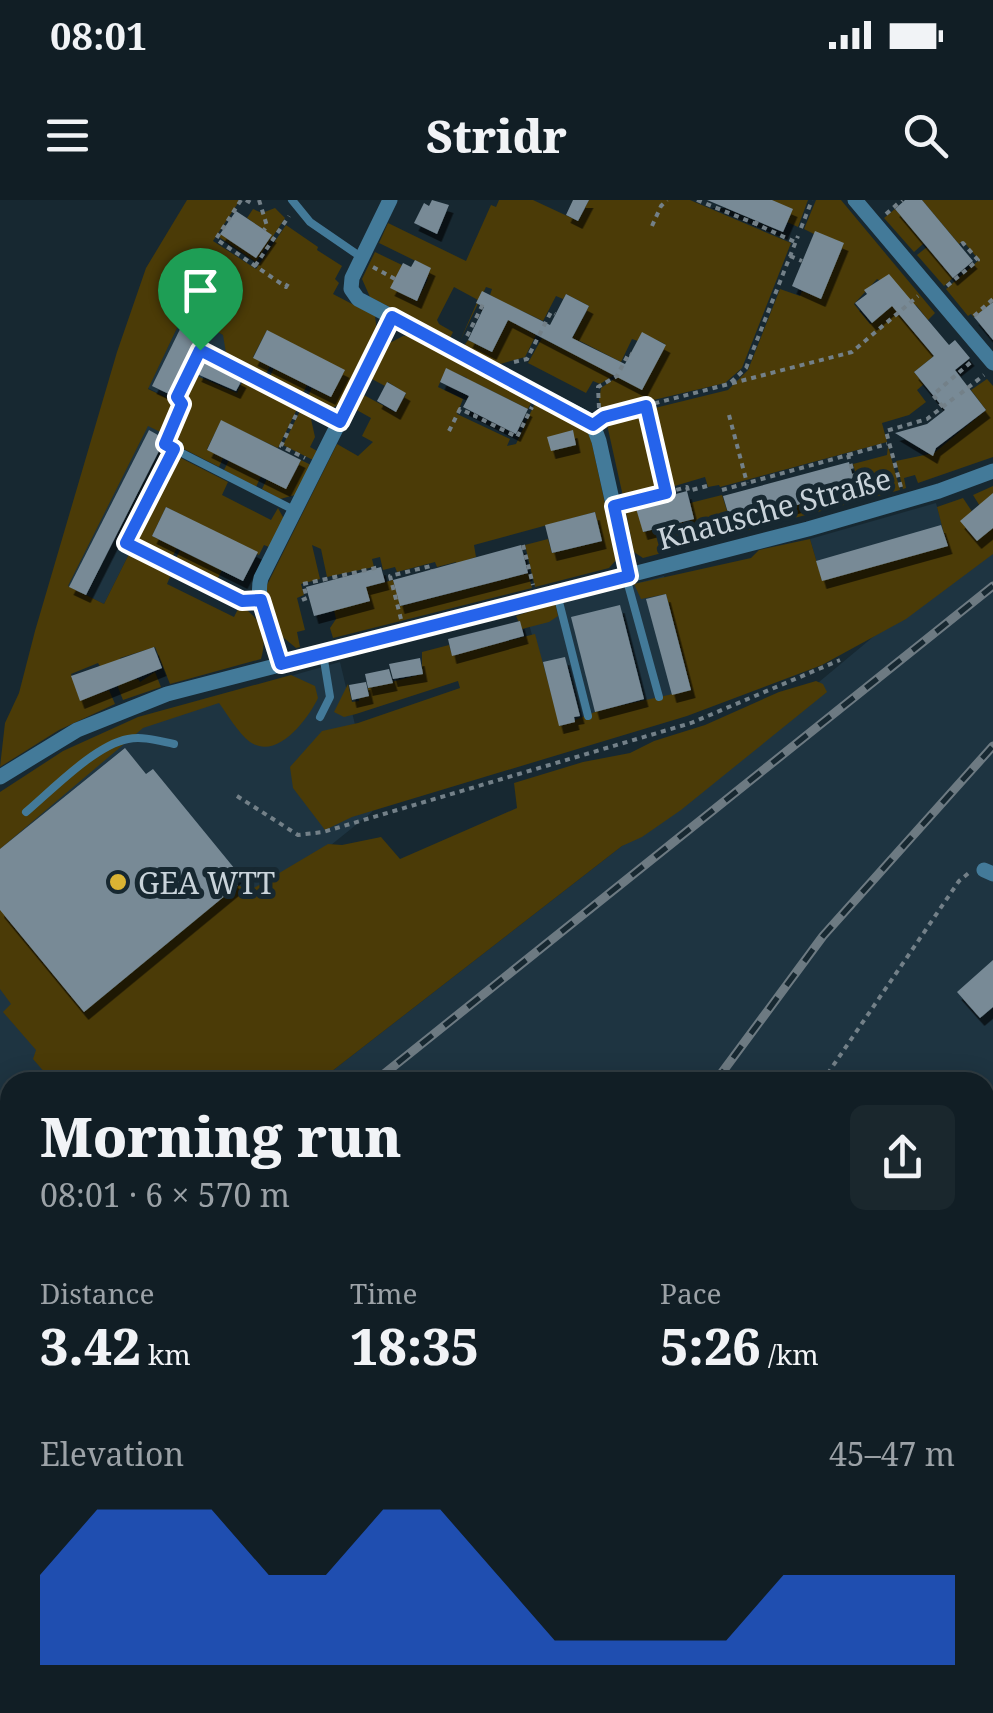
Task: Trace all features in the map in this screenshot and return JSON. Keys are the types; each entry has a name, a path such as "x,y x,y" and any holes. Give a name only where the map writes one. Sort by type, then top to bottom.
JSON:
{"street":[{"path":"390,200 352,278 351,289 358,299 593,425 600,440 628,576"},
{"path":"855,200 962,326 987,363"},
{"path":"281,664 258,586 392,317"},
{"name":"Knausche Straße","path":"0,777 56,741 122,710 168,694 628,576 905,501 993,471"}],"lane":[{"path":"292,200 312,224 361,259"},
{"path":"177,397 209,332"},
{"path":"200,350 340,422"},
{"path":"261,600 242,601 126,543 174,449 294,510"},
{"path":"628,576 659,697"},
{"path":"557,594 588,716"},
{"path":"320,716 330,697 323,654"},
{"path":"26,812 86,763 120,742 146,739 174,744"}],"path":[{"path":"260,200 267,226 264,230"},
{"path":"652,226 667,200"},
{"path":"697,200 797,239 746,368 728,385"},
{"path":"801,228 812,200"},
{"path":"246,201 216,239 286,287 288,282"},
{"path":"255,266 290,216"},
{"path":"631,354 628,353 617,376 598,387 598,406 604,417 852,352 978,260 963,243 960,246"},
{"path":"790,256 802,261"},
{"path":"361,259 395,279"},
{"path":"962,326 993,299"},
{"path":"458,352 483,304"},
{"path":"526,359 552,312 555,314"},
{"path":"960,394 987,363"},
{"path":"943,406 934,394 987,363"},
{"path":"449,431 460,409 516,438 538,394"},
{"path":"174,449 165,444 182,404 177,397"},
{"path":"905,501 886,431 927,419 954,398"},
{"path":"302,402 281,446 318,465"},
{"path":"646,406 666,493"},
{"path":"728,415 749,484"},
{"path":"722,490 822,466 889,443"},
{"path":"848,454 864,512"},
{"path":"614,506 708,486"},
{"path":"523,545 537,600"},
{"path":"302,600 307,598 303,584 380,566"},
{"path":"405,634 390,576 431,566 432,570"},
{"path":"236,796 298,836 324,832 691,723 840,660"},
{"path":"829,1072 959,881 971,871 989,872"}],"shaded area":[{"path":"187,200 240,200 213,241 256,269 286,225 318,247 342,266 333,294 375,316 377,332 340,404 328,410 306,400 312,388 331,397 267,330 253,357 270,366 264,378 248,371 250,365 226,353 223,335 206,325 208,318 187,307 148,389 182,405 197,376 237,393 245,376 299,405 278,448 221,421 207,449 223,458 219,467 148,426 68,586 104,604 130,552 172,572 167,584 234,617 240,605 247,610 263,635 261,659 170,684 155,647 120,658 128,680 140,682 155,672 161,687 123,700 110,667 102,670 98,663 71,674 80,700 109,690 115,704 59,730 0,767 5,723 19,693 117,352 146,268"},
{"path":"499,200 533,200 578,221 589,200 690,200 791,243 742,368 725,383 603,412 601,388 665,344 642,333 638,341 632,339 621,362 580,341 574,354 614,375 600,384 593,381 586,393 528,363 542,338 566,350 589,306 566,294 563,299 556,296 543,321 520,310 514,323 536,335 525,357 500,364 464,346 468,340 492,352 514,308 490,295 492,289 486,287 460,341 478,300 454,287 437,320 453,332 450,338 370,297 362,279 375,252 402,265 391,288 417,301 428,279 430,268 379,243 388,223 466,261 491,205 496,207"},
{"path":"772,200 808,200 798,227 787,222"},
{"path":"816,200 841,200 935,313 928,320 916,305 901,316 934,356 914,372 924,384 917,390 926,402 909,415 882,423 887,442 720,487 708,487 705,477 624,501 606,420 728,390 748,370 780,289 821,298 814,234 804,229","holes":["877,279 906,294 870,324 854,304"]},
{"path":"922,200 993,200 993,302 974,317 968,316 946,289 979,260 963,241 959,244"},
{"path":"275,208 285,218 256,262 219,237 221,234 256,258 271,235 247,218 253,209 262,213"},
{"path":"895,209 924,243 914,252 884,218"},
{"path":"927,247 953,278 944,286 917,255"},
{"path":"187,307 209,318 206,325 223,335 250,365 237,393 212,381 182,405 148,388"},
{"path":"410,336 532,401 528,409 476,383 466,383 467,378 446,369 438,387 463,399 457,414 510,439 507,446 516,444 535,403 589,430 617,559 609,568 535,587 525,545 548,539 552,553 602,541 595,512 474,545 476,557 467,560 469,570 459,572 456,562 437,567 435,562 397,572 395,567 383,570 380,557 372,559 374,567 327,577 321,549 312,545 320,579 301,584 304,595 297,598 305,630 297,632 300,647 296,648 278,633 265,589 337,444 358,456 373,442 362,436 371,418 355,409 362,394 395,412 406,394 388,382 385,386 370,378 384,346"},
{"path":"274,368 307,385 301,397 268,381"},
{"path":"987,379 993,386 993,457 918,483 915,475 904,478 903,489 896,461 934,453 986,410 971,390"},
{"path":"302,407 319,417 311,419 315,437 310,447 317,451 313,460 283,445"},
{"path":"148,425 184,444 104,604 68,586"},
{"path":"888,446 900,490 863,500 853,464 887,455"},
{"path":"177,456 228,482 222,495 271,520 278,508 284,519 269,547 264,545 259,555 166,507 152,536 177,548 170,561 142,547 138,536"},
{"path":"229,460 261,476 256,487 224,470"},
{"path":"301,460 311,465 295,495 280,499 262,489 267,479 286,488"},
{"path":"993,486 993,554 906,619 822,665 687,716 352,817 325,830 293,788 290,767 322,731 358,723 460,688 458,681 344,717 334,712 348,684 352,702 369,696 368,688 422,674 422,652 449,645 452,655 535,634 560,726 600,710 691,690 666,594 641,599 634,584 751,558 759,550 810,539 822,580 947,545 937,507 963,498 975,516 983,511 973,495"},
{"path":"856,489 859,501 643,558 634,552 625,507 635,505 644,532 693,519 690,503 722,495 731,523"},
{"path":"936,503 948,546 822,581 810,539"},
{"path":"993,537 993,1072 331,1072 622,846"},
{"path":"180,550 222,570 215,584 174,563"},
{"path":"528,573 532,588 333,638 330,628 336,619 334,610 369,601 366,587 393,580 401,606"},
{"path":"664,576 696,693 558,731 526,613"},
{"path":"555,603 558,616 522,629 516,616"},
{"path":"340,662 374,804 372,812 78,1049 96,1072 0,1072 0,799 131,721"},
{"path":"291,675 315,686 318,698 299,726 281,742 260,746 250,742 219,703 143,728 0,849 0,792 63,751 138,717"},
{"path":"816,681 827,692 681,810 622,846 331,1072 44,1072 33,1059 36,1050 3,1012 11,1004 0,989 0,910 238,885 249,891 328,844 381,837 400,859 517,808 514,783 583,762 630,753 779,692"}],"building":[{"path":"432,200 449,205 437,234 414,223 424,203 429,206"},
{"path":"573,200 589,200 578,221 566,215"},
{"path":"707,200 772,200 793,209 783,232"},
{"path":"905,200 922,200 973,261 953,278 895,209"},
{"path":"236,211 272,235 256,258 220,234"},
{"path":"815,231 844,243 821,299 792,286"},
{"path":"415,260 431,268 417,301 390,288 403,263 411,267"},
{"path":"889,274 949,345 955,340 970,358 955,370 986,410 936,448 933,456 895,433 927,424 945,410 914,372 934,356 892,306 872,323 855,303 867,294 864,290"},
{"path":"482,291 550,325 566,294 589,306 572,338 625,364 642,332 666,345 642,390 508,320 492,352 468,340 484,307 476,303"},
{"path":"993,302 993,340 974,317"},
{"path":"188,313 205,321 169,394 152,386"},
{"path":"267,330 345,370 331,397 253,358"},
{"path":"203,360 242,380 236,391 197,374"},
{"path":"446,368 528,409 516,434 463,407 469,396 440,382"},
{"path":"387,382 406,393 396,412 377,401"},
{"path":"221,420 301,460 286,489 207,450"},
{"path":"149,430 165,439 86,595 69,587"},
{"path":"573,430 576,445 551,451 547,437"},
{"path":"849,462 856,489 731,523 723,496"},
{"path":"687,491 694,519 643,532 635,505"},
{"path":"993,493 993,528 977,541 960,521"},
{"path":"166,507 258,552 243,581 152,536"},
{"path":"595,512 602,541 552,553 545,525"},
{"path":"941,525 948,546 822,581 816,561"},
{"path":"521,545 528,573 400,606 393,580"},
{"path":"381,567 385,582 366,587 370,601 314,616 306,587"},
{"path":"666,594 691,690 672,695 646,599"},
{"path":"620,605 644,699 595,712 571,617"},
{"path":"520,621 524,636 452,656 448,639"},
{"path":"154,647 162,668 80,701 71,676"},
{"path":"565,657 580,716 574,717 575,722 559,726 543,662"},
{"path":"420,658 423,674 393,679 389,664"},
{"path":"389,669 393,683 368,688 365,674"},
{"path":"366,682 369,696 352,700 349,685"},
{"name":"GEA WTT","path":"125,748 146,774 153,769 239,874 233,879 238,885 84,1012 0,910 0,849"},
{"path":"993,960 993,1007 980,1018 957,992"}],"railway":[{"path":"386,1072 993,586"},
{"path":"722,1072 823,936 993,746"}],"place":[{"name":"GEA WTT","path":"118,882"}],"route":[{"path":"392,317 593,425 604,417 646,406 666,493 614,506 629,576 281,664 261,600 242,601 126,543 174,449 165,444 182,404 177,397 200,350 340,422 392,317"}]}
